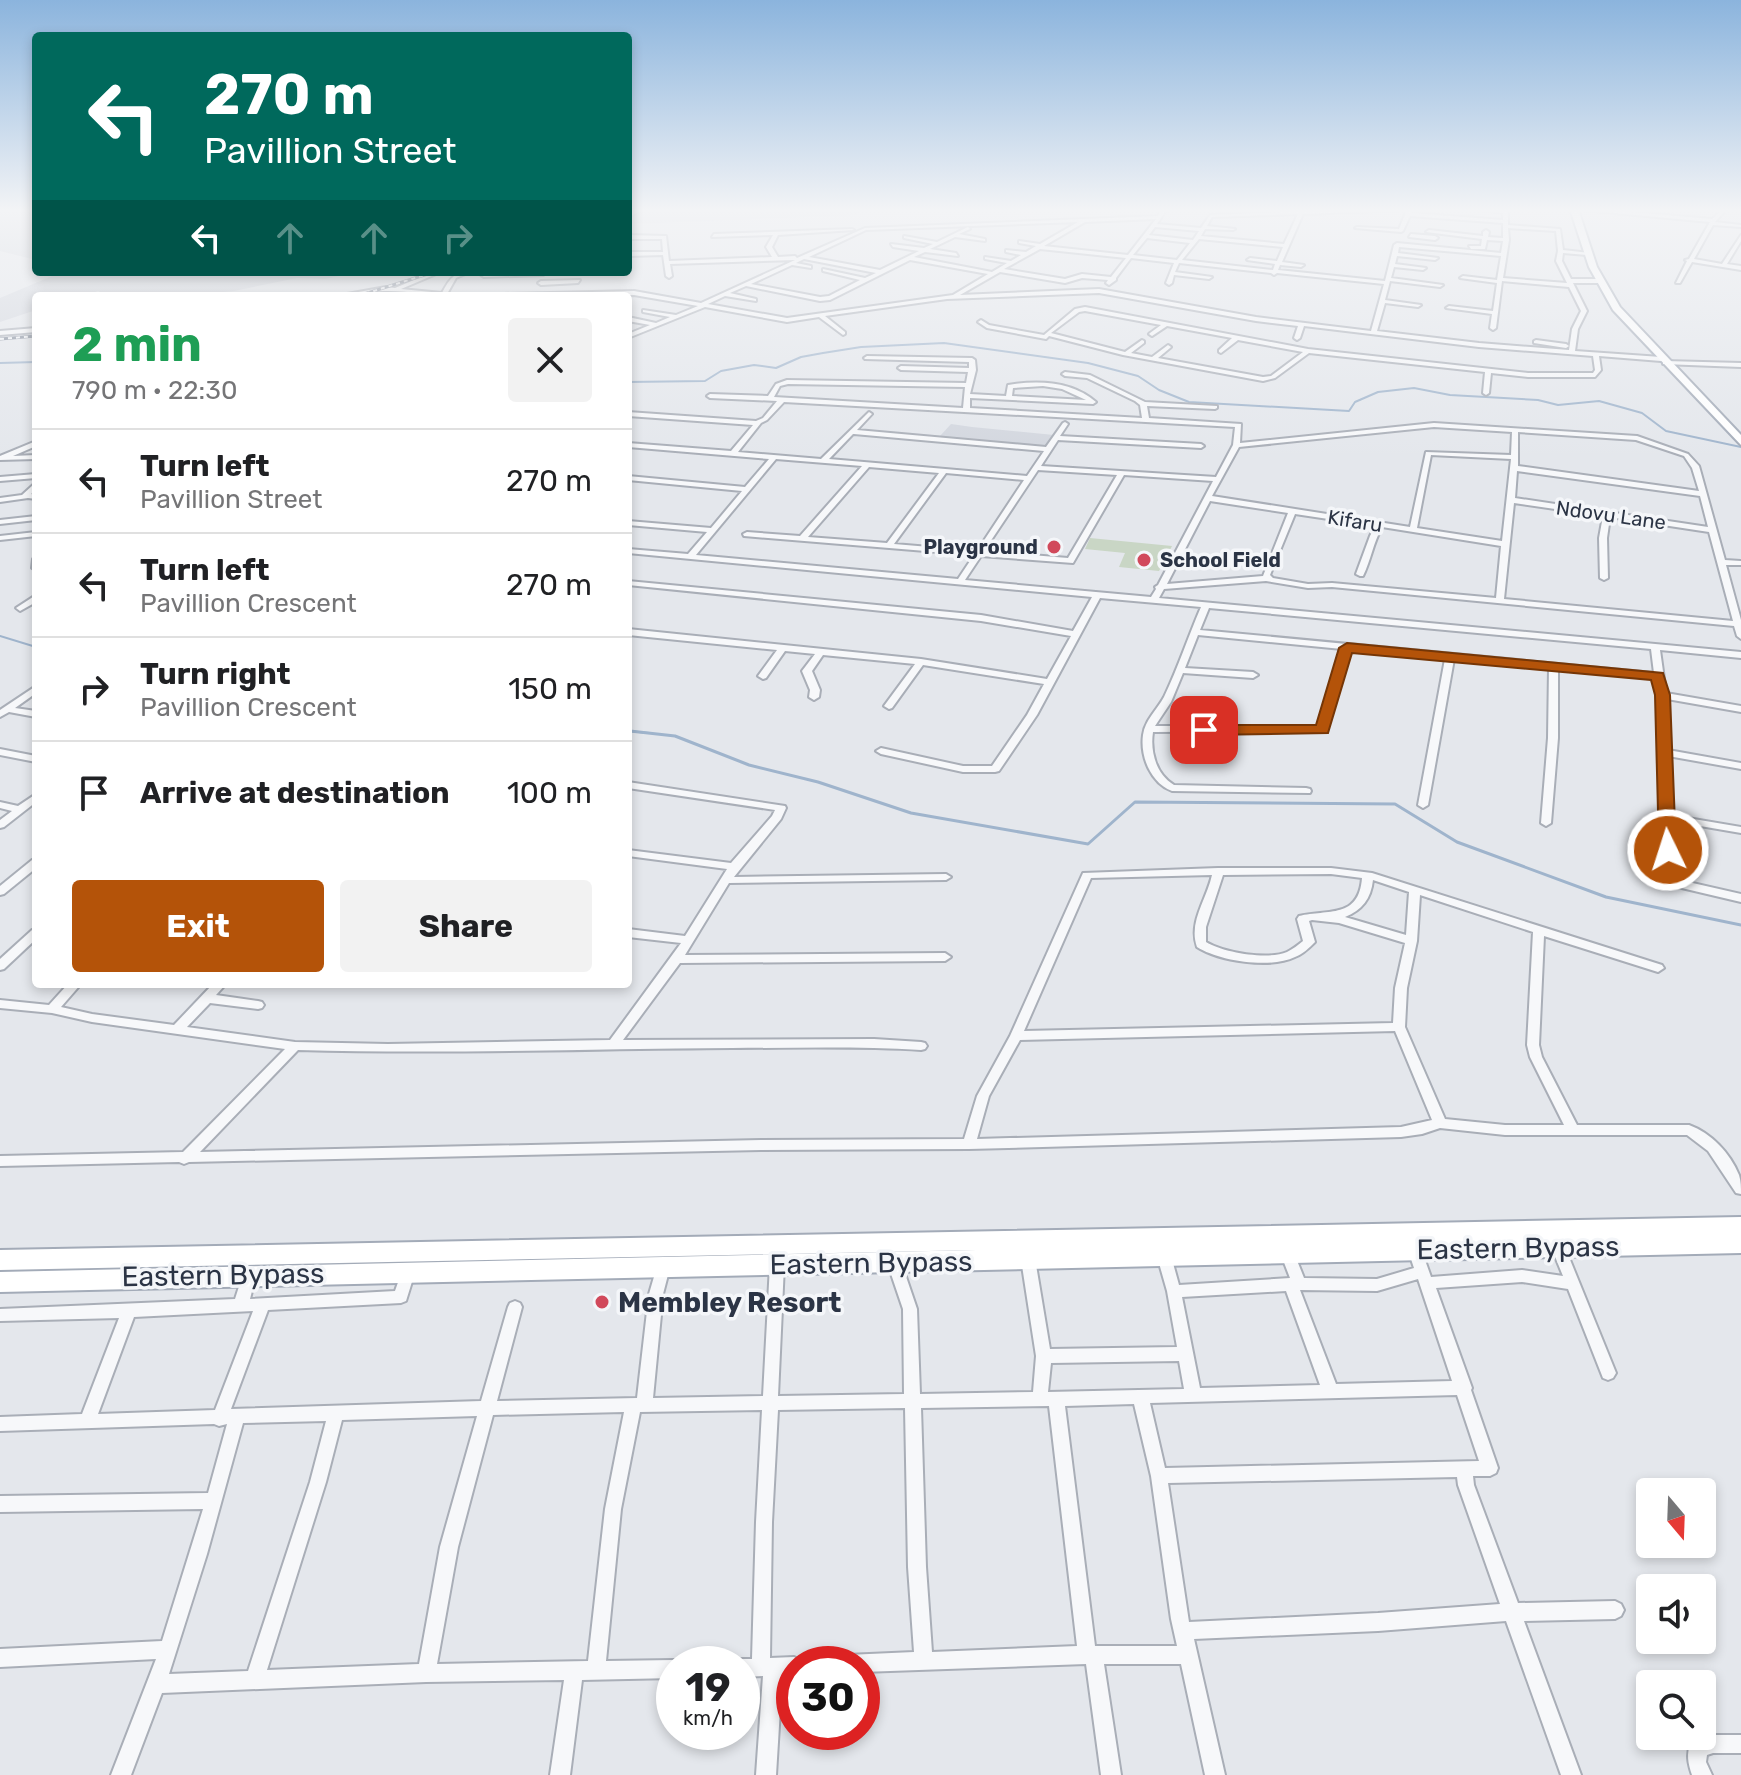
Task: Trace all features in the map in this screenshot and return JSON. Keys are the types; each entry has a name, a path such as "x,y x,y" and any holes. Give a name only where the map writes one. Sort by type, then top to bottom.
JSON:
{"main road":[{"path":"1606,292 1622,315 1663,361 1741,442"},
{"name":"Eastern Bypass","path":"0,1260 1741,1226"},
{"name":"Eastern Bypass","path":"0,1282 1741,1243"}],"street":[{"path":"632,335 679,318 729,292"},
{"path":"786,292 825,299 840,292"},
{"path":"953,297 961,292"},
{"path":"632,293 783,320 953,297 1079,292"},
{"path":"1104,292 1302,324 1424,339 1572,349"},
{"path":"1374,332 1384,292"},
{"path":"1493,328 1498,292"},
{"path":"1572,349 1575,329 1584,311 1574,292"},
{"path":"725,294 754,300"},
{"path":"1382,301 1418,305"},
{"path":"1147,320 1168,303"},
{"path":"1449,308 1495,313"},
{"path":"1046,337 1048,332 1079,309 1308,351 1512,373 1592,376 1598,370 1596,354"},
{"path":"645,311 679,318"},
{"path":"821,316 843,333"},
{"path":"632,320 658,325"},
{"path":"981,322 987,326 1268,379 1308,351"},
{"path":"1286,330 1289,322"},
{"path":"1152,334 1166,324"},
{"path":"1297,338 1302,324"},
{"path":"0,333 32,330"},
{"path":"1446,341 1449,330"},
{"path":"1479,345 1480,333"},
{"path":"1221,351 1237,337"},
{"path":"1421,362 1424,339"},
{"path":"1127,353 1142,342"},
{"path":"1536,342 1596,354 1741,365"},
{"path":"1154,358 1168,347"},
{"path":"867,358 972,360 973,370 965,405 967,410"},
{"path":"901,368 973,370"},
{"path":"1486,393 1488,370"},
{"path":"1510,384 1512,373"},
{"path":"1065,374 1088,376 1142,404 1215,407"},
{"path":"770,398 781,383 883,384 921,388 970,385"},
{"path":"835,403 846,387 856,384"},
{"path":"880,405 883,384"},
{"path":"1009,397 1010,386 1059,385 1093,402 1100,417"},
{"path":"710,396 1239,425 1236,445 1154,600"},
{"path":"967,396 1093,402"},
{"path":"732,454 780,400"},
{"path":"1142,404 1146,420"},
{"path":"632,414 759,422"},
{"path":"823,461 869,414"},
{"path":"960,582 1065,424"},
{"path":"1236,445 1419,425 1629,437 1666,448 1690,459 1696,468 1741,636"},
{"path":"1500,600 1503,544 1520,431"},
{"path":"854,432 1048,449"},
{"path":"1057,438 1201,446"},
{"path":"632,445 1030,478"},
{"path":"32,447 1,458 32,457"},
{"path":"1413,530 1428,453 1515,457"},
{"path":"690,557 773,458"},
{"path":"802,539 867,465"},
{"path":"1035,468 1218,479"},
{"name":"Ndovu Lane","path":"1514,468 1702,494"},
{"path":"889,546 945,470"},
{"path":"747,534 1072,560 1121,474"},
{"path":"0,479 32,476"},
{"path":"632,478 746,489"},
{"path":"0,500 32,497"},
{"name":"Kifaru","path":"1208,498 1503,544"},
{"name":"Ndovu Lane","path":"1511,500 1712,530"},
{"path":"1267,578 1292,511"},
{"path":"1604,578 1603,538 1607,514"},
{"path":"0,522 32,518"},
{"path":"632,523 712,530"},
{"path":"1360,574 1373,546 1375,530 1380,525"},
{"path":"0,538 32,534"},
{"path":"632,551 1741,655"},
{"path":"1721,562 1741,563"},
{"path":"1159,587 1267,578 1315,586 1500,600 1738,624"},
{"path":"632,583 981,618 1077,634"},
{"path":"881,751 963,769 995,769 1032,715 1097,595"},
{"path":"20,608 32,600"},
{"path":"1206,605 1166,703 1149,729 1148,753 1163,782 1172,788 1306,791"},
{"path":"632,632 921,662 1048,682"},
{"path":"1194,632 1658,676"},
{"path":"1655,647 1662,695 1668,867 1673,883 1741,898"},
{"path":"763,676 783,648"},
{"path":"1149,729 1323,729 1347,648"},
{"path":"814,697 815,690 807,671 821,652"},
{"path":"1423,805 1450,658"},
{"path":"889,706 921,662"},
{"path":"1546,823 1553,738 1553,667"},
{"path":"1179,670 1253,675"},
{"path":"3,712 32,692"},
{"path":"1662,695 1741,709"},
{"path":"3,712 32,714"},
{"path":"0,752 32,758"},
{"path":"1664,752 1741,766"},
{"path":"613,1044 677,959 734,867 777,817 781,808 632,786"},
{"path":"0,825 32,800"},
{"path":"0,805 20,809"},
{"path":"1665,817 1741,830"},
{"path":"632,854 734,867"},
{"path":"0,892 32,865"},
{"path":"1218,871 1216,887 1199,933 1201,944 1212,951 1274,958 1291,955 1309,942 1303,919 1310,915 1342,916 1356,909 1368,884 1368,875"},
{"path":"969,1144 983,1096 1016,1036 1087,875 1218,871 1331,871 1368,875 1658,968"},
{"path":"728,880 946,877"},
{"path":"1415,891 1411,941 1401,988 1399,1027 1440,1123"},
{"path":"1326,916 1411,941"},
{"path":"1539,930 1533,1045 1573,1130"},
{"path":"632,933 687,940"},
{"path":"0,966 32,937"},
{"path":"0,952 15,952"},
{"path":"677,959 945,957"},
{"path":"52,1009 71,988"},
{"path":"178,1029 216,988"},
{"path":"206,998 258,1005"},
{"path":"0,1004 295,1046 388,1048 874,1043 921,1046"},
{"path":"1016,1036 1399,1027"},
{"path":"184,1159 295,1046"},
{"path":"0,1161 761,1145 969,1144 1401,1132 1440,1123 1505,1130 1674,1128 1697,1133 1716,1152 1741,1189"},
{"path":"1559,1249 1608,1373"},
{"path":"1159,1476 1490,1468 1415,1250"},
{"path":"1287,1252 1330,1390"},
{"path":"1164,1256 1174,1291 1193,1394"},
{"path":"1028,1259 1048,1399 1111,1775"},
{"path":"894,1262 910,1309 915,1401 917,1567 924,1662"},
{"path":"760,1646 777,1265"},
{"path":"596,1671 613,1509 639,1404 663,1267"},
{"path":"0,1315 401,1297 408,1272"},
{"path":"240,1306 249,1275"},
{"path":"1174,1291 1295,1284 1377,1285 1425,1278 1522,1276 1573,1284"},
{"path":"121,1775 155,1684 214,1501 227,1419 263,1305"},
{"path":"426,1673 449,1547 515,1307"},
{"path":"87,1421 129,1311"},
{"path":"1044,1356 1186,1354"},
{"path":"0,1424 639,1404 1048,1399 1464,1388"},
{"path":"1140,1396 1159,1476 1182,1631 1215,1775"},
{"path":"254,1681 318,1482 335,1415"},
{"path":"1464,1469 1466,1485 1571,1775"},
{"path":"0,1504 214,1501"},
{"path":"1182,1631 1511,1612 1615,1610"},
{"path":"0,1658 166,1650"},
{"path":"880,1663 1090,1655 1187,1655"},
{"path":"155,1684 426,1673 656,1669"},
{"path":"560,1775 574,1671"},
{"path":"760,1683 766,1775"},
{"path":"1702,1775 1697,1762 1698,1749 1713,1744 1741,1744"}],"shaded area":[{"path":"15,292 95,292 32,292 32,311 0,322 0,298"},
{"path":"951,424 1054,435 1047,448 940,436"}],"green space":[{"name":"School Field","path":"1090,538 1172,546 1159,571 1119,567 1125,553 1085,549"}],"waterway":[{"path":"632,382 705,381 721,371 754,365 776,368 801,357 823,353 861,347 944,343 1088,363 1138,376 1159,390 1189,402 1349,411 1355,402 1378,392 1414,388 1450,395 1538,400 1558,405 1599,401 1642,413 1666,431 1741,447"},
{"path":"0,363 32,362"},
{"path":"0,636 32,646"},
{"path":"632,731 642,732"},
{"path":"632,731 642,732"},
{"path":"642,732 649,733"},
{"path":"642,732 675,736 749,765 818,782 911,813 1088,844 1135,802 1395,804 1457,842 1606,897 1741,925"}],"railway":[{"path":"0,339 32,336"}],"place":[{"name":"Playground","path":"1054,547"},
{"name":"School Field","path":"1144,560"},
{"name":"Membley Resort","path":"602,1302"}],"route":[{"path":"1204,730 1323,729 1347,648 1658,676 1662,695 1668,850"}]}
